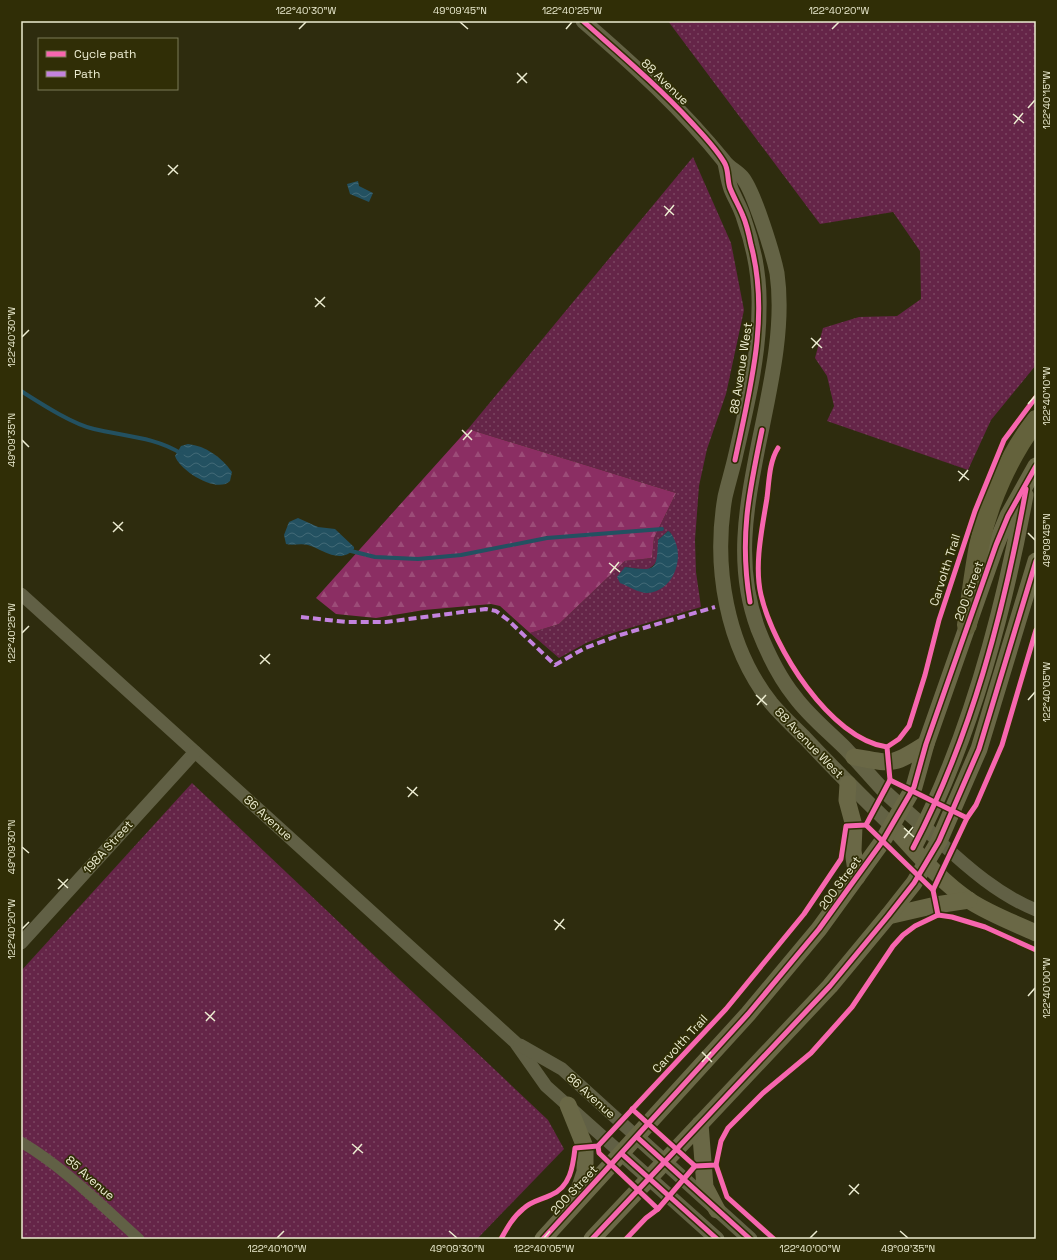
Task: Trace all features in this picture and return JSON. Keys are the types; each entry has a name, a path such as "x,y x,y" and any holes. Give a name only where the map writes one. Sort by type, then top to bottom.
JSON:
{"highway":[{"path":"967,625 979,545 985,522 1010,462 1036,420"}],"main road":[{"name":"88 Avenue","path":"583,21 647,77 674,104 714,147 725,164"},
{"name":"88 Avenue West","path":"725,164 743,178 756,204 777,273 778,310 776,352 746,516 744,552 750,602 769,653 796,698 902,808 924,826 939,841"},
{"name":"88 Avenue West","path":"725,164 730,187 744,217 752,246 757,272 760,308 755,358 747,405 726,496 721,533 722,570 727,604 739,647 754,676 771,703 848,784 892,826 926,862 969,900 996,915 1036,933"},
{"path":"913,848 958,748 988,652 1014,557 1032,472"},
{"name":"200 Street","path":"543,1239 748,1014 819,929 892,826 914,787 926,744 996,545 1008,516 1032,472"},
{"path":"592,1239 830,986 914,883 939,841 979,749 1036,561"},
{"path":"854,757 888,763 901,760 926,744"},
{"path":"848,784 847,800 854,826 853,851 857,877"},
{"path":"888,916 936,905 969,900"},
{"path":"568,1105 585,1147 585,1172 573,1207"},
{"path":"700,1124 705,1187 717,1210"},
{"name":"86 Avenue","path":"637,1137 664,1163 750,1239"},
{"name":"86 Avenue","path":"622,1154 717,1239"}],"street":[{"name":"86 Avenue","path":"21,594 514,1042 546,1086 622,1154"},
{"name":"198A Street","path":"21,943 195,752"},
{"name":"88 Avenue West","path":"939,841 1006,895 1036,910"},
{"name":"86 Avenue","path":"514,1042 562,1069 637,1137"},
{"name":"85 Avenue","path":"21,1142 41,1154 71,1178 139,1239"}],"shaded area":[{"path":"668,21 1036,21 1036,365 991,420 968,470 827,421 834,406 827,376 815,358 823,328 859,317 897,316 921,299 920,251 893,212 820,224"},
{"path":"693,157 731,243 744,310 726,394 707,449 699,486 695,540 696,572 701,607 606,635 586,643 559,658 530,633 559,624 625,561 652,558 654,538 676,493 468,429","holes":["668,531 671,533 667,582 658,590 646,593 625,567 647,570 657,561 658,540"]},
{"path":"192,783 548,1120 564,1149 477,1239 21,1239 21,971"}],"green space":[{"path":"468,429 676,493 654,538 652,558 625,561 559,624 530,633 500,606 491,604 424,610 376,618 336,614 316,598"}],"water":[{"path":"358,181 359,186 373,193 369,202 350,194 347,184"},
{"path":"188,444 201,447 218,457 232,472 230,481 217,485 208,483 191,474 184,468 175,456 181,446"},
{"path":"298,518 318,527 335,529 354,547 354,549 349,554 337,556 308,545 286,544 284,535 289,522"},
{"path":"668,531 675,541 678,557 674,574 669,581 656,591 647,593 637,591 620,583 617,577 625,567 648,569 655,564 658,551 658,540"}],"waterway":[{"path":"21,391 56,413 76,423 94,429 150,440 172,448 182,454"},
{"path":"347,550 375,557 418,559 461,555 547,538 662,529"}],"marked path":[{"path":"301,617 346,622 386,622 486,609 496,611 508,620 555,665 585,648 620,635 715,607"}],"cycle path":[{"path":"583,21 638,70 678,109 709,141 726,165 730,188 748,230 756,272 759,299 756,352 752,379 735,460"},
{"name":"Carvolth Trail","path":"501,1239 513,1219 526,1206 551,1195 562,1187 572,1169 575,1148 598,1146 726,1009 804,914 841,859 846,826 866,825 890,780 887,747 899,739 909,726 925,675 939,620 975,511 1004,440 1036,397"},
{"path":"750,602 745,557 747,515 753,474 762,430"},
{"path":"778,448 770,473 761,534 758,572 761,595 768,616 778,640 791,664 807,688 825,709 845,727 866,740 887,747"},
{"path":"543,1239 748,1014 819,929 882,842 914,787 926,744 996,545 1008,516 1036,466"},
{"path":"913,848 934,806 952,762 983,673 1007,581 1026,489"},
{"path":"592,1239 830,986 914,883 939,841 979,749 1036,561"},
{"path":"933,890 967,818 976,805 1002,745 1036,630"},
{"path":"890,780 967,818"},
{"path":"866,825 933,890 938,915"},
{"path":"626,1239 646,1218 658,1209 695,1166 716,1165 721,1141 728,1128 763,1093 811,1053 852,1007 893,946 903,935 915,926 938,915 952,917 985,927 1036,950"},
{"path":"632,1109 695,1166"},
{"path":"637,1137 750,1239"},
{"path":"598,1146 599,1153 658,1209"},
{"path":"622,1154 717,1239"},
{"path":"716,1165 727,1197 774,1239"}]}
